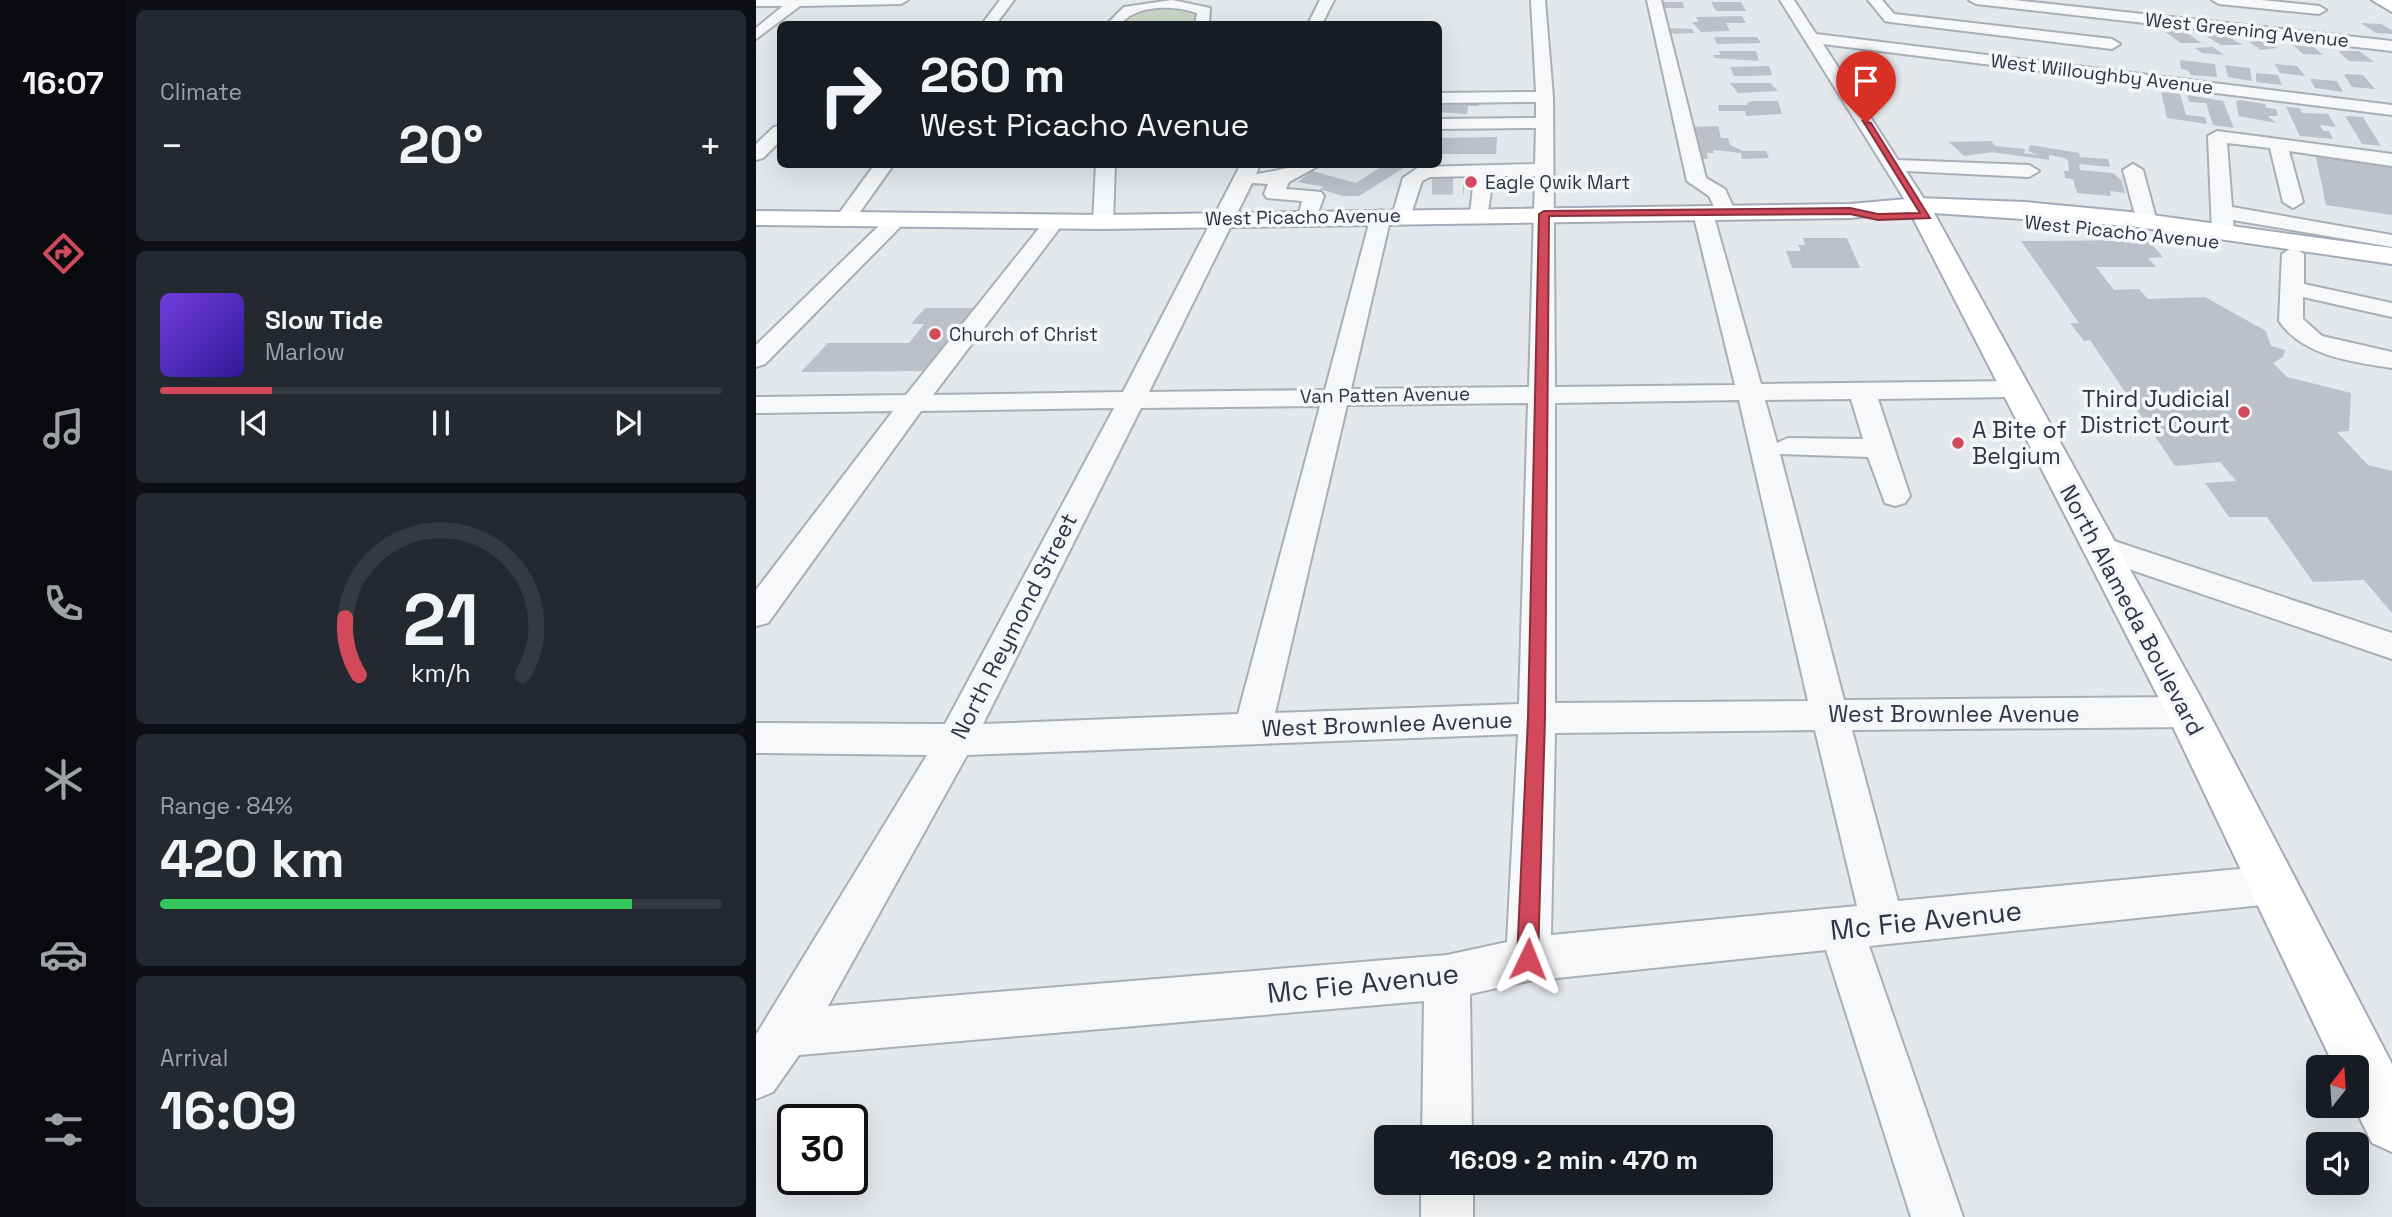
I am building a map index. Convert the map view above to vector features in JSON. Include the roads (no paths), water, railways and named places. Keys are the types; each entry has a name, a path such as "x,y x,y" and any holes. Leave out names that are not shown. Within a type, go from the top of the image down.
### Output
{"main road":[{"path":"2380,0 2392,7"},
{"name":"West Picacho Avenue","path":"1922,210 2113,229 2392,271"},
{"name":"West Picacho Avenue","path":"756,218 1103,222 1226,218 1850,211 1878,217 1922,210 2043,210 2147,222 2223,212 2392,256"},
{"name":"North Alameda Boulevard","path":"1922,210 2013,389 2102,548 2271,885 2388,1110"}],"street":[{"path":"756,2 903,0"},
{"path":"889,16 903,0"},
{"path":"991,21 1007,0"},
{"path":"1316,21 1327,0"},
{"path":"1528,959 1536,718 1545,170 1545,110 1538,0"},
{"path":"1654,0 1697,181 1718,192 1715,213 1752,391 1828,715 1862,926 1937,1217"},
{"name":"North Alameda Boulevard","path":"1787,0 1922,210"},
{"path":"1875,0 1890,18 2120,52"},
{"name":"West Greening Avenue","path":"1976,0 2392,46"},
{"path":"2059,0 2156,81"},
{"path":"2219,0 2328,17"},
{"path":"2305,0 2366,43"},
{"path":"1115,21 1118,15 1131,7 1167,2 1199,6 1205,11 1203,21"},
{"name":"West Willoughby Avenue","path":"1813,38 2392,110"},
{"path":"1442,98 1545,110"},
{"path":"1442,123 1545,110"},
{"path":"759,148 777,133"},
{"path":"2223,212 2217,136 2392,160"},
{"path":"2278,144 2292,202"},
{"path":"1893,165 2029,171"},
{"path":"845,219 882,168"},
{"path":"1103,222 1106,168"},
{"path":"1247,172 1281,178 1303,168"},
{"path":"1253,729 1335,396 1392,216 1422,184 1413,178 1426,171 1477,179 1545,170"},
{"path":"2133,170 2147,222"},
{"name":"North Reymond Street","path":"756,1075 787,1032 956,740 1130,399 1226,218 1247,172"},
{"path":"1281,178 1274,194 1314,195 1308,217"},
{"path":"1477,179 1480,215"},
{"path":"2223,212 2246,195"},
{"path":"2269,198 2317,206"},
{"path":"2223,212 2392,241"},
{"path":"756,359 896,220"},
{"path":"756,614 914,402 1055,221"},
{"path":"2292,254 2291,321 2313,341 2366,356 2392,359"},
{"path":"2292,288 2392,310"},
{"name":"Van Patten Avenue","path":"756,405 2013,389"},
{"path":"1861,390 1895,496"},
{"path":"1788,447 1880,448"},
{"path":"2102,548 2392,646"},
{"name":"West Brownlee Avenue","path":"756,738 956,740 1536,718 2186,712"},
{"name":"Mc Fie Avenue","path":"787,1032 1447,977 1528,959 2271,885"},
{"path":"1447,977 1447,1125"},
{"path":"1447,1195 1447,1217"}],"lane":[{"path":"756,35 796,2"}],"tunnel":[{"path":"1432,184 1464,184"}],"place":[{"name":"Eagle Qwik Mart","path":"1471,182"},
{"name":"Church of Christ","path":"935,334"},
{"name":"Third Judicial District Court","path":"2244,412"},
{"name":"A Bite of Belgium","path":"1958,443"}]}
